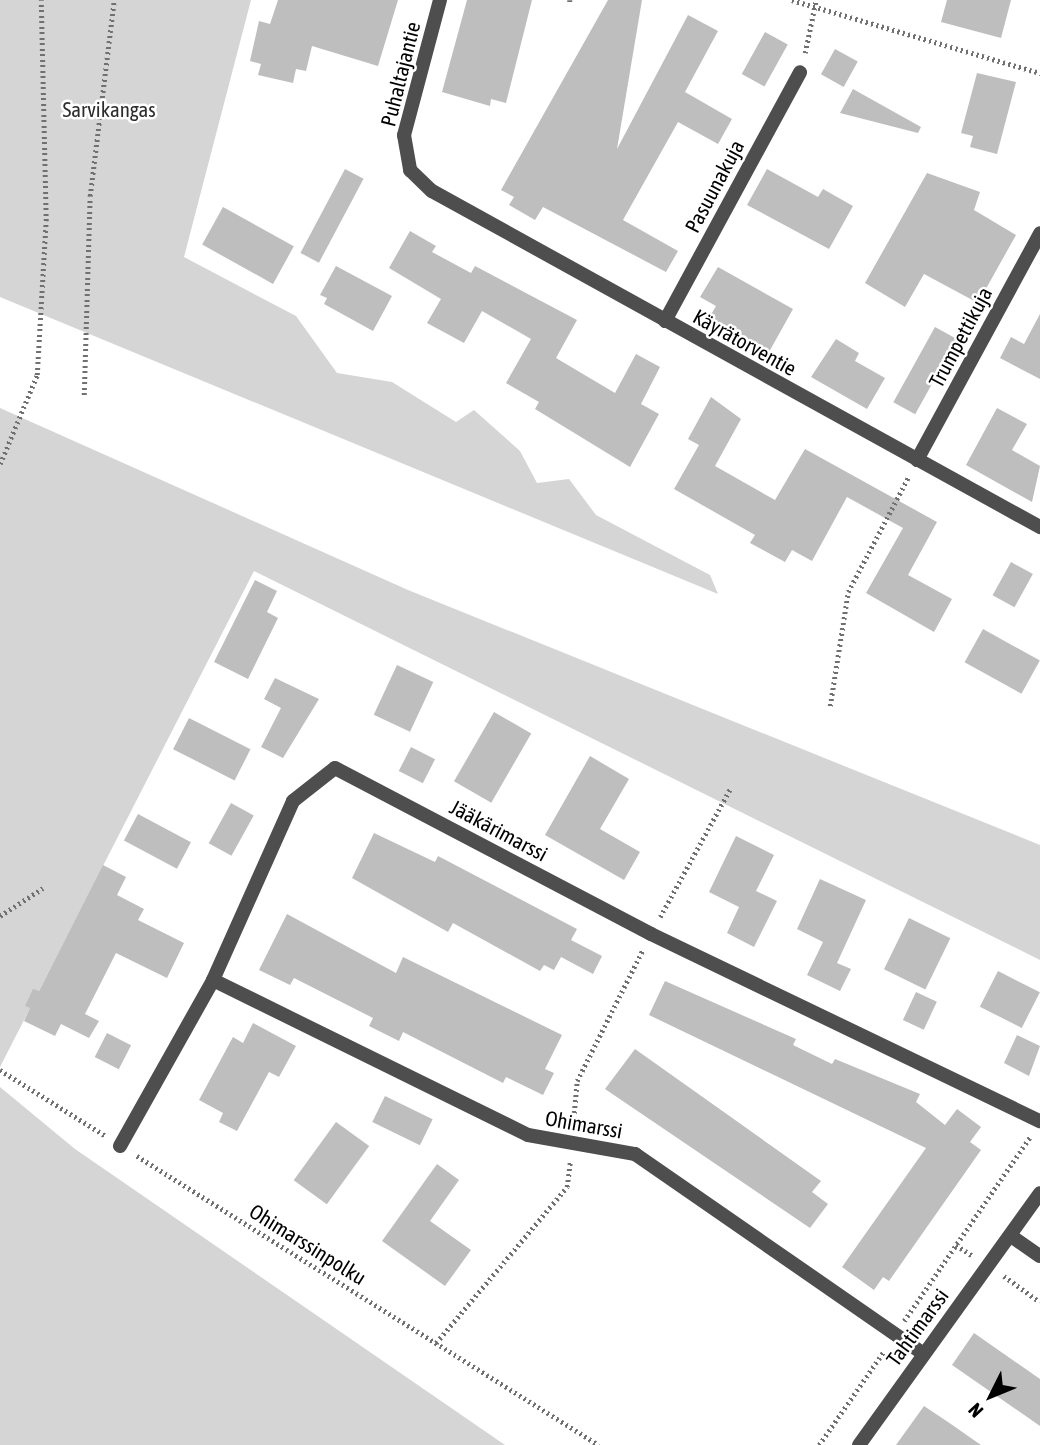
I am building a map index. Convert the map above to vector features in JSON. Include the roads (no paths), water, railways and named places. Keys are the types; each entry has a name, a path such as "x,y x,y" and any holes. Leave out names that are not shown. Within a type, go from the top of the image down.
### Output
{"street":[{"name":"Puhaltajantie","path":"432,191 410,170 404,135 440,0"},
{"name":"Pasuunakuja","path":"665,321 800,72"},
{"name":"Käyrätorventie","path":"432,191 1040,527"},
{"name":"Trumpettikuja","path":"917,460 1040,233"},
{"name":"Jääkärimarssi","path":"120,1146 213,980 293,801 335,768 651,933 1036,1127"},
{"name":"Ohimarssi","path":"213,980 528,1135 635,1154 922,1353"},
{"path":"1040,1193 1012,1236 1040,1256"},
{"name":"Tahtimarssi","path":"859,1445 922,1353 1012,1236"}],"park label":[{"name":"Sarvikangas","path":"109,109"}]}
